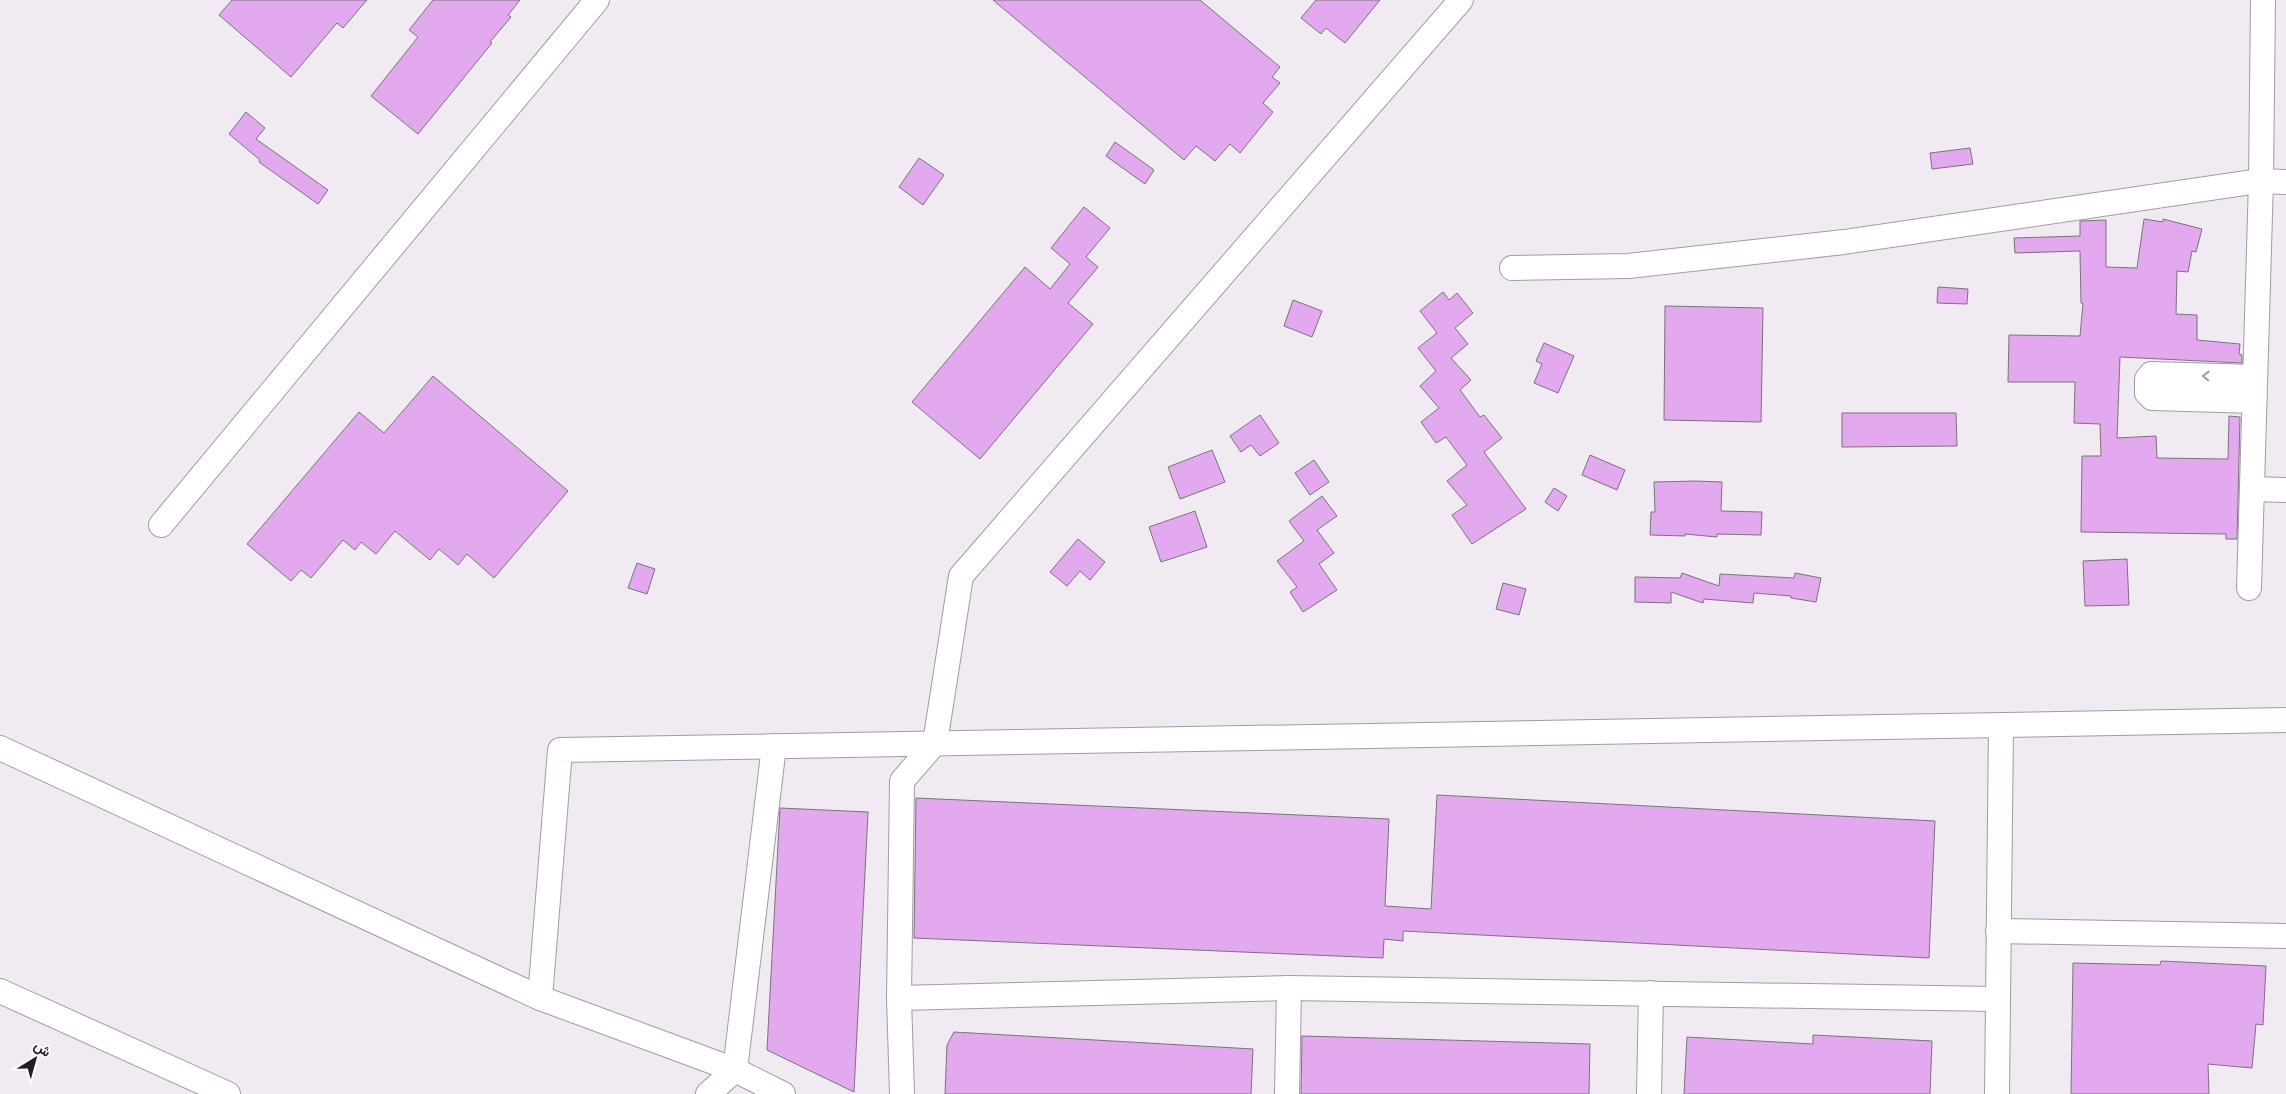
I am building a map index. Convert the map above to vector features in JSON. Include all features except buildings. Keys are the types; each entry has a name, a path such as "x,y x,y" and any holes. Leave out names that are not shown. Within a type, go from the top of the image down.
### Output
{"street":[{"path":"161,526 597,0"},
{"path":"902,1094 899,998 902,781 935,743 961,576 1461,0"},
{"path":"2249,588 2261,181 2263,0"},
{"path":"1512,268 1628,266 1834,243 2261,181 2286,182"},
{"path":"2254,401 2152,398 2148,393 2147,379 2151,374 2255,377"},
{"path":"2252,489 2286,490"},
{"path":"540,998 560,750 2286,720"},
{"path":"1997,1094 2001,725"},
{"path":"708,1094 735,1070 774,746"},
{"path":"0,748 540,998 735,1070 783,1094"},
{"path":"1998,931 2286,936"},
{"path":"899,998 1289,988 1997,999"},
{"path":"1287,1094 1289,988"},
{"path":"0,992 228,1094"},
{"path":"1649,1094 1651,993"}]}
